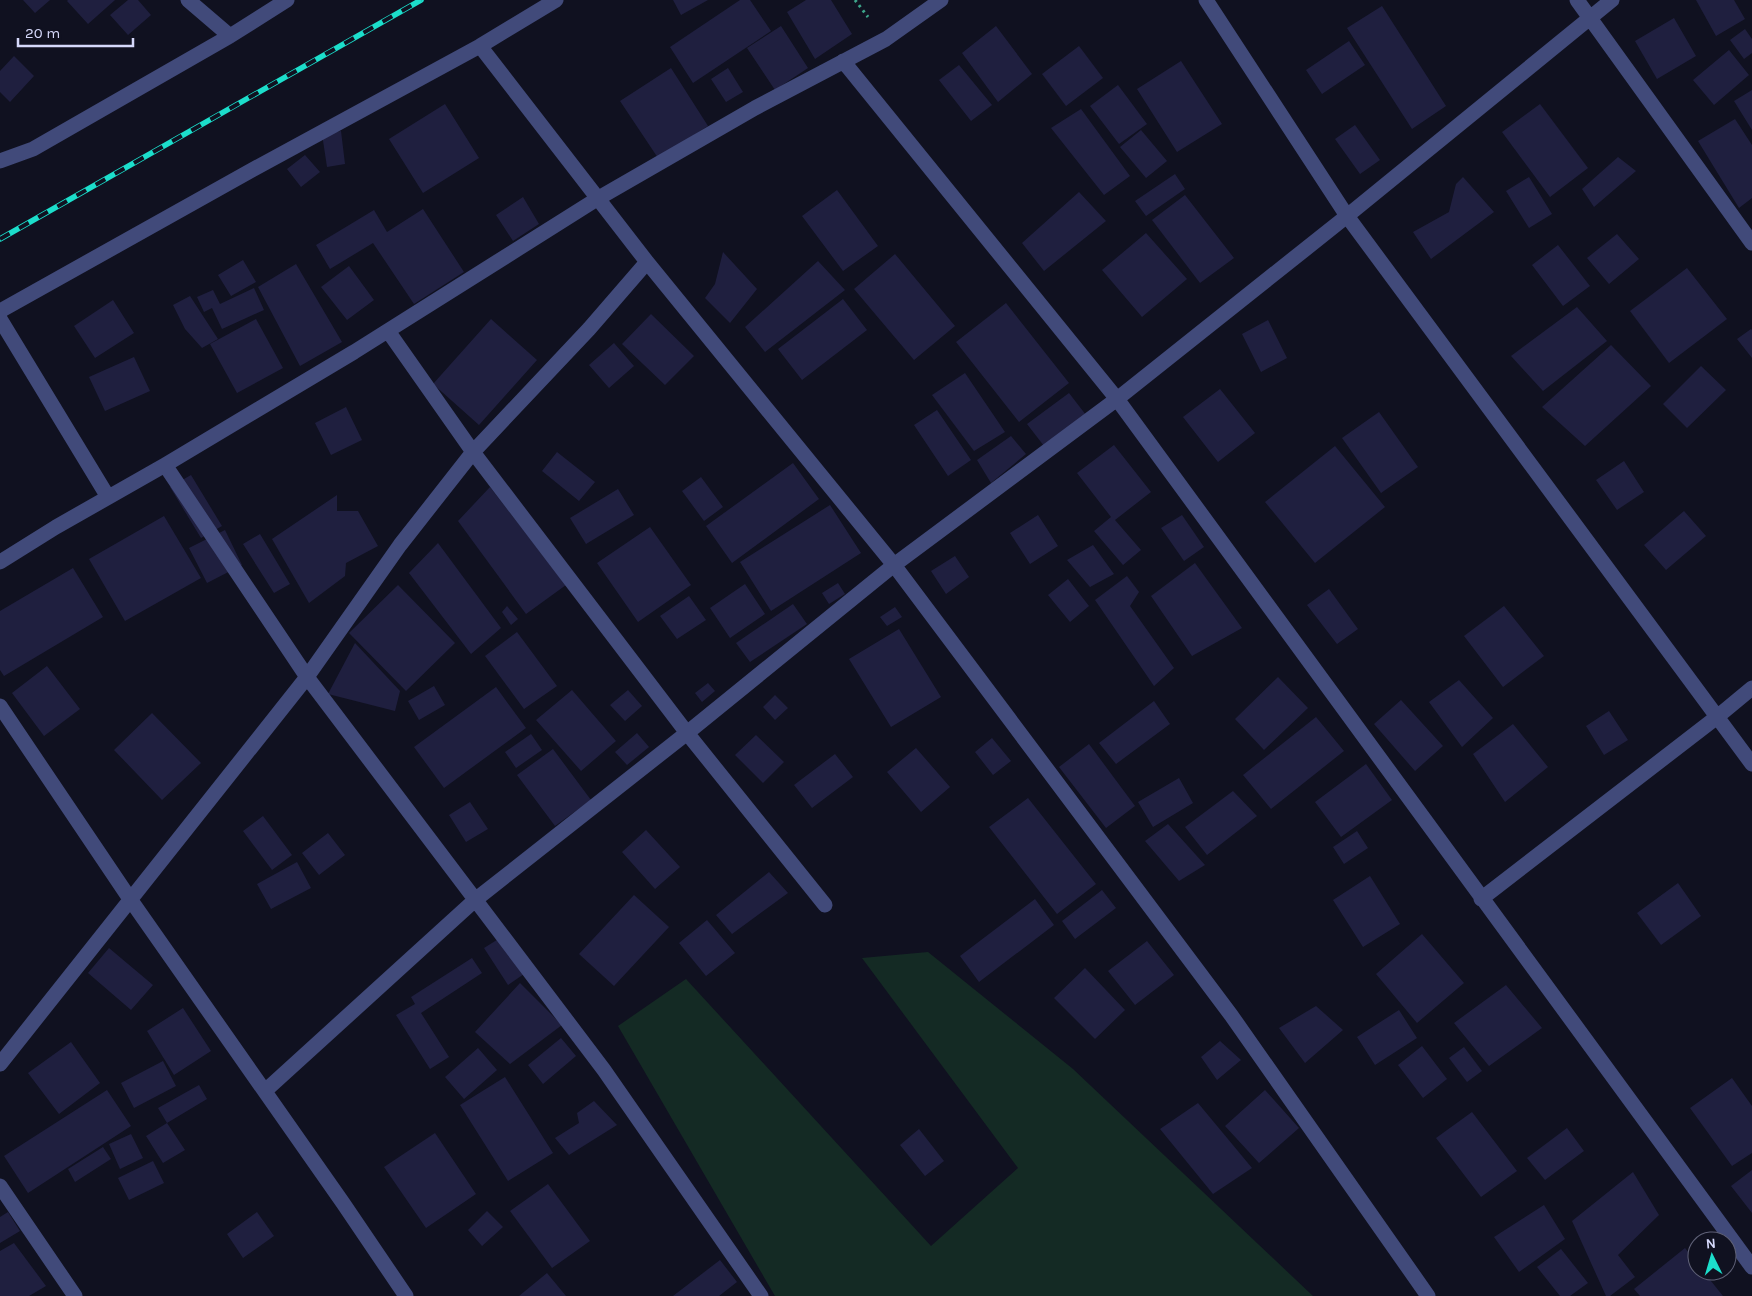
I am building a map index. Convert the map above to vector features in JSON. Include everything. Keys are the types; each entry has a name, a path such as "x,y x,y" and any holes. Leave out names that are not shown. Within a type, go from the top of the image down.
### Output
{"street":[{"path":"188,0 230,36"},
{"path":"0,161 33,150 230,36 287,0"},
{"path":"0,311 252,170 480,46 556,0"},
{"path":"0,562 388,331 598,199 755,108 886,39 941,0"},
{"path":"1206,0 1347,216 1752,764"},
{"path":"1577,0 1752,243"},
{"path":"266,1091 475,900 894,565 1117,399 1347,216 1612,0"},
{"path":"480,46 647,262 894,565 1231,1015 1428,1296"},
{"path":"843,61 1117,399 1752,1267"},
{"path":"0,1064 308,677 400,545 473,452 589,329 647,262"},
{"path":"0,319 108,497"},
{"path":"388,331 473,452 686,733 825,906"},
{"path":"165,465 308,677 604,1070 760,1296"},
{"path":"1482,899 1752,688"},
{"path":"0,706 130,899 266,1091 406,1296"},
{"path":"0,1186 75,1296"}],"green space":[{"path":"928,952 1073,1069 1313,1296 775,1296 618,1026 686,979 931,1246 1018,1168 862,958"}],"building":[{"path":"23,0 50,0 35,13"},
{"path":"68,0 115,0 88,24"},
{"path":"128,0 138,0 151,15 128,35 110,15"},
{"path":"673,0 708,0 681,15"},
{"path":"740,0 750,0 771,31 693,83 670,47"},
{"path":"806,0 831,0 852,34 815,59 787,12"},
{"path":"1696,0 1734,0 1745,19 1716,36"},
{"path":"1382,6 1446,106 1412,129 1347,28"},
{"path":"1674,18 1696,56 1657,79 1635,41"},
{"path":"781,26 808,68 775,90 747,48"},
{"path":"996,26 1032,74 998,102 962,53"},
{"path":"1745,29 1752,39 1752,53 1744,59 1730,40"},
{"path":"1349,41 1365,65 1322,94 1306,70"},
{"path":"1079,46 1103,78 1066,106 1042,74"},
{"path":"1729,50 1749,75 1714,105 1693,80"},
{"path":"14,56 34,76 10,102 0,92 0,71"},
{"path":"1181,61 1222,124 1177,152 1137,89"},
{"path":"959,65 992,105 971,121 939,80"},
{"path":"671,68 708,126 658,158 620,101"},
{"path":"728,68 743,92 726,102 711,79"},
{"path":"1118,85 1147,124 1119,144 1090,106"},
{"path":"1752,90 1752,130 1734,101"},
{"path":"445,104 479,158 423,193 389,139"},
{"path":"1540,104 1588,168 1550,197 1502,132"},
{"path":"1081,109 1130,176 1104,195 1051,128"},
{"path":"1735,119 1752,145 1752,198 1739,208 1698,141"},
{"path":"1355,125 1380,160 1360,174 1335,139"},
{"path":"1141,130 1167,161 1146,178 1120,147"},
{"path":"341,131 345,164 327,167 322,134"},
{"path":"305,155 320,172 301,187 287,169"},
{"path":"1618,157 1636,171 1594,207 1582,189"},
{"path":"1175,174 1185,189 1146,216 1135,201"},
{"path":"1463,177 1494,212 1431,259 1413,232 1449,212 1456,184"},
{"path":"1529,177 1552,214 1529,228 1506,191"},
{"path":"837,190 878,246 843,271 802,216"},
{"path":"1079,192 1106,221 1044,271 1022,243"},
{"path":"1185,195 1234,258 1200,283 1152,220"},
{"path":"523,197 539,224 513,241 496,215"},
{"path":"423,209 464,272 414,304 373,243 330,269 316,245 374,210 387,232"},
{"path":"1146,233 1187,279 1142,317 1102,270"},
{"path":"1617,234 1639,259 1609,284 1587,258"},
{"path":"1558,245 1590,286 1563,306 1532,265"},
{"path":"723,252 757,289 730,323 705,298 715,284"},
{"path":"895,254 955,326 914,360 854,289"},
{"path":"243,260 256,282 231,296 218,275"},
{"path":"818,261 845,290 765,352 745,327"},
{"path":"296,264 342,342 300,366 258,287"},
{"path":"349,266 374,300 347,320 321,287"},
{"path":"1687,268 1727,319 1669,363 1630,311"},
{"path":"254,288 264,310 222,329 212,308 204,312 197,297 213,290 220,304"},
{"path":"190,296 218,339 202,348 185,329 173,305"},
{"path":"843,299 867,330 802,380 778,349"},
{"path":"113,300 134,333 95,358 74,326"},
{"path":"1006,303 1069,383 1019,422 956,342"},
{"path":"1577,307 1607,341 1543,391 1511,356"},
{"path":"651,314 694,356 665,385 622,344"},
{"path":"256,319 283,368 237,393 210,344"},
{"path":"491,319 537,360 479,425 433,384"},
{"path":"1268,320 1287,358 1261,372 1242,334"},
{"path":"1752,330 1752,358 1737,339"},
{"path":"614,343 634,366 609,388 589,365"},
{"path":"1611,345 1651,386 1585,446 1542,407"},
{"path":"134,357 150,391 105,411 89,377"},
{"path":"1701,366 1726,390 1687,428 1663,404"},
{"path":"965,373 1005,432 974,451 932,395"},
{"path":"1220,389 1255,433 1218,462 1183,417"},
{"path":"1069,393 1086,415 1044,446 1027,424"},
{"path":"346,407 362,440 331,455 315,423"},
{"path":"937,410 971,460 948,476 914,425"},
{"path":"1379,412 1418,467 1381,493 1342,438"},
{"path":"1011,436 1026,454 991,483 977,460"},
{"path":"1114,445 1151,492 1115,520 1141,550 1123,565 1094,531 1111,517 1077,473"},
{"path":"1335,446 1385,507 1315,563 1265,502"},
{"path":"557,452 595,482 579,501 542,471"},
{"path":"1624,461 1644,492 1617,510 1596,480"},
{"path":"793,463 819,499 732,563 706,526"},
{"path":"191,475 222,526 201,538 170,487"},
{"path":"701,477 723,507 704,521 682,491"},
{"path":"490,487 566,585 526,614 458,521"},
{"path":"618,489 634,515 586,544 570,518"},
{"path":"337,495 337,511 358,511 378,546 346,563 345,576 309,603 272,539"},
{"path":"830,505 861,553 771,611 740,562"},
{"path":"1684,511 1706,536 1666,570 1644,545"},
{"path":"1038,515 1058,546 1030,564 1010,533"},
{"path":"1182,515 1204,547 1184,561 1161,528"},
{"path":"164,516 201,578 125,621 89,559"},
{"path":"650,527 691,585 638,622 597,563"},
{"path":"225,530 242,565 207,583 189,548"},
{"path":"260,534 290,584 274,593 243,544"},
{"path":"438,543 501,628 471,654 409,573"},
{"path":"1093,545 1114,574 1090,587 1067,560"},
{"path":"955,556 969,577 946,594 931,571"},
{"path":"1195,563 1242,628 1192,656 1151,596"},
{"path":"73,568 103,617 4,676 0,670 0,611"},
{"path":"1127,576 1139,592 1130,606 1174,668 1154,686 1095,600"},
{"path":"1068,579 1089,606 1070,622 1048,595"},
{"path":"838,583 845,594 829,604 822,593"},
{"path":"745,584 765,614 730,638 710,608"},
{"path":"398,585 455,643 406,691 349,633"},
{"path":"1329,589 1358,629 1337,644 1307,605"},
{"path":"689,596 706,620 677,639 660,616"},
{"path":"793,604 807,624 750,662 736,643"},
{"path":"507,606 518,619 511,625 502,612"},
{"path":"1504,606 1544,656 1503,687 1464,636"},
{"path":"895,607 902,617 887,626 880,617"},
{"path":"899,629 941,697 891,727 849,659"},
{"path":"517,632 557,686 524,709 485,656"},
{"path":"355,643 400,691 395,711 328,694"},
{"path":"47,666 80,709 44,736 12,693"},
{"path":"1278,677 1308,708 1264,750 1235,719"},
{"path":"1459,680 1493,718 1462,747 1429,702"},
{"path":"708,683 715,691 702,702 695,693"},
{"path":"434,686 445,705 419,720 408,701"},
{"path":"496,687 526,728 444,788 414,747"},
{"path":"572,690 616,741 581,771 536,720"},
{"path":"628,690 642,706 625,721 610,705"},
{"path":"775,695 788,708 775,720 763,707"},
{"path":"1401,700 1443,746 1415,771 1374,724"},
{"path":"1154,701 1170,724 1116,764 1099,743"},
{"path":"1609,711 1628,740 1604,755 1586,726"},
{"path":"152,713 201,763 162,800 114,750"},
{"path":"1316,717 1344,751 1271,809 1243,775"},
{"path":"1513,724 1548,767 1505,802 1473,754"},
{"path":"637,733 649,747 627,765 615,752"},
{"path":"531,734 542,750 516,768 505,752"},
{"path":"756,735 784,762 763,783 735,755"},
{"path":"992,738 1011,761 993,775 975,752"},
{"path":"1089,744 1135,806 1106,828 1059,767"},
{"path":"916,748 950,787 921,812 887,772"},
{"path":"553,749 591,800 555,826 517,775"},
{"path":"835,754 853,777 812,808 794,785"},
{"path":"1366,764 1392,800 1341,837 1315,802"},
{"path":"1179,778 1193,803 1153,827 1138,802"},
{"path":"1233,791 1257,816 1207,855 1185,827"},
{"path":"1028,798 1096,884 1057,914 989,827"},
{"path":"470,802 488,829 466,842 449,815"},
{"path":"263,816 292,855 272,870 243,831"},
{"path":"1168,824 1205,865 1179,881 1145,841"},
{"path":"646,830 680,867 655,889 622,852"},
{"path":"1357,831 1368,848 1344,864 1333,847"},
{"path":"328,833 345,855 319,875 302,853"},
{"path":"297,862 311,888 271,909 257,884"},
{"path":"769,872 788,893 732,934 716,915"},
{"path":"1370,876 1400,924 1363,947 1333,900"},
{"path":"1678,883 1701,916 1661,945 1637,913"},
{"path":"1102,890 1116,908 1075,939 1062,921"},
{"path":"634,895 669,927 614,986 579,954"},
{"path":"1035,899 1054,925 979,982 960,956"},
{"path":"707,920 735,953 706,976 679,943"},
{"path":"1422,934 1464,983 1417,1023 1376,974"},
{"path":"500,938 524,974 508,985 484,948"},
{"path":"1147,941 1174,975 1135,1005 1108,971"},
{"path":"109,948 153,985 131,1010 88,973"},
{"path":"472,958 482,973 421,1013 449,1057 430,1069 396,1015 415,1004 411,997"},
{"path":"1085,968 1125,1010 1095,1039 1054,998"},
{"path":"520,983 562,1025 510,1064 475,1032"},
{"path":"1506,985 1542,1028 1489,1066 1454,1023"},
{"path":"1316,1006 1343,1030 1305,1063 1279,1028"},
{"path":"183,1008 211,1051 174,1075 147,1031"},
{"path":"1399,1010 1417,1038 1375,1065 1357,1037"},
{"path":"561,1038 576,1056 543,1084 528,1065"},
{"path":"1220,1041 1241,1060 1217,1080 1201,1057"},
{"path":"71,1042 100,1083 59,1114 28,1073"},
{"path":"1422,1046 1447,1079 1423,1098 1398,1065"},
{"path":"1464,1047 1482,1071 1467,1082 1449,1058"},
{"path":"478,1048 497,1070 464,1099 445,1077"},
{"path":"163,1061 176,1086 134,1108 121,1083"},
{"path":"505,1077 553,1153 508,1181 460,1105"},
{"path":"1732,1078 1752,1106 1752,1153 1732,1166 1690,1108"},
{"path":"199,1085 207,1099 167,1123 158,1108"},
{"path":"107,1090 131,1126 28,1193 4,1156"},
{"path":"1265,1090 1299,1128 1259,1163 1225,1126"},
{"path":"594,1101 617,1125 569,1155 555,1138 579,1123 577,1113"},
{"path":"1198,1103 1252,1168 1213,1194 1160,1129"},
{"path":"1472,1112 1517,1171 1481,1197 1436,1138"},
{"path":"167,1123 185,1150 163,1163 146,1136"},
{"path":"1567,1128 1584,1151 1545,1180 1527,1158"},
{"path":"919,1129 944,1161 925,1176 900,1145"},
{"path":"435,1133 476,1194 426,1228 384,1167"},
{"path":"131,1134 143,1158 120,1169 109,1144"},
{"path":"103,1147 111,1159 75,1182 68,1169"},
{"path":"153,1161 164,1183 129,1200 118,1178"},
{"path":"1752,1170 1752,1213 1731,1186"},
{"path":"1633,1172 1659,1215 1618,1255 1635,1277 1610,1296 1606,1296 1572,1221"},
{"path":"548,1184 590,1241 552,1268 510,1211"},
{"path":"1544,1205 1565,1239 1519,1272 1494,1237"},
{"path":"487,1211 503,1227 482,1246 468,1230"},
{"path":"8,1212 20,1231 0,1243 0,1217"},
{"path":"257,1212 274,1236 243,1258 227,1234"},
{"path":"14,1243 46,1286 29,1296 0,1296 0,1251"},
{"path":"1685,1248 1687,1250 1687,1281 1711,1281 1723,1296 1640,1296 1634,1289"},
{"path":"1561,1249 1588,1283 1570,1296 1560,1296 1537,1267"},
{"path":"720,1260 737,1282 719,1296 673,1296"},
{"path":"547,1273 566,1296 519,1296"}],"railway":[{"path":"0,239 421,0"}]}
